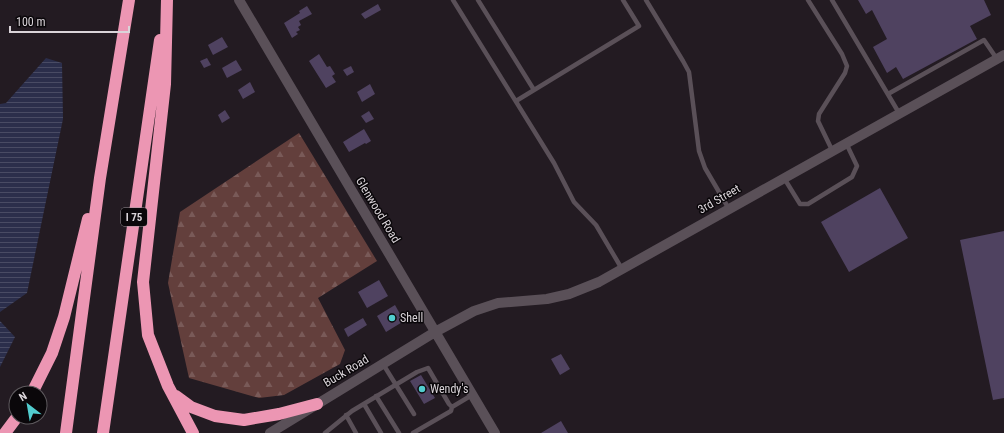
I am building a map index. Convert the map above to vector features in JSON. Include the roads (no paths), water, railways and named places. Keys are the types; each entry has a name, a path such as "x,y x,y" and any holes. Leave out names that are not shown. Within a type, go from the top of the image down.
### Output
{"highway":[{"path":"66,433 100,178 129,0"},
{"path":"166,0 165,84 144,282 148,335 168,386 193,433"},
{"name":"I 75","path":"103,433 166,0"},
{"path":"36,385 52,353 64,317 86,224 100,178"},
{"path":"168,386 179,399 191,407 214,416 244,420 280,414 317,404"}],"street":[{"name":"Glenwood Road","path":"239,0 495,433"},
{"name":"3rd Street","path":"435,332 458,319 486,307 510,301 547,299 569,294 592,285 1000,57"},
{"name":"Buck Road","path":"270,433 435,332"}],"lane":[{"path":"453,0 554,163 574,202 596,225 622,269"},
{"path":"478,0 534,90"},
{"path":"516,101 639,26 624,0"},
{"path":"646,0 689,72 699,151 705,168 729,209"},
{"path":"808,0 842,54 847,66 845,73 819,114 818,121 832,150"},
{"path":"832,0 899,113"},
{"path":"888,94 984,40 1000,57"},
{"path":"784,178 800,204 808,204 852,177 857,166 846,142"},
{"path":"383,364 414,414"},
{"path":"325,433 346,415 376,396 417,372 428,368 449,404 452,406"},
{"path":"413,433 451,410 452,406 472,395"},
{"path":"376,396 399,433"},
{"path":"364,404 381,433"},
{"path":"346,415 356,433"}],"water":[{"path":"46,58 62,63 63,119 27,293 0,312 0,104 6,103"},
{"path":"0,321 15,337 0,367"}],"place":[{"name":"Shell","path":"392,318"},
{"name":"Wendy's","path":"422,389"}]}
